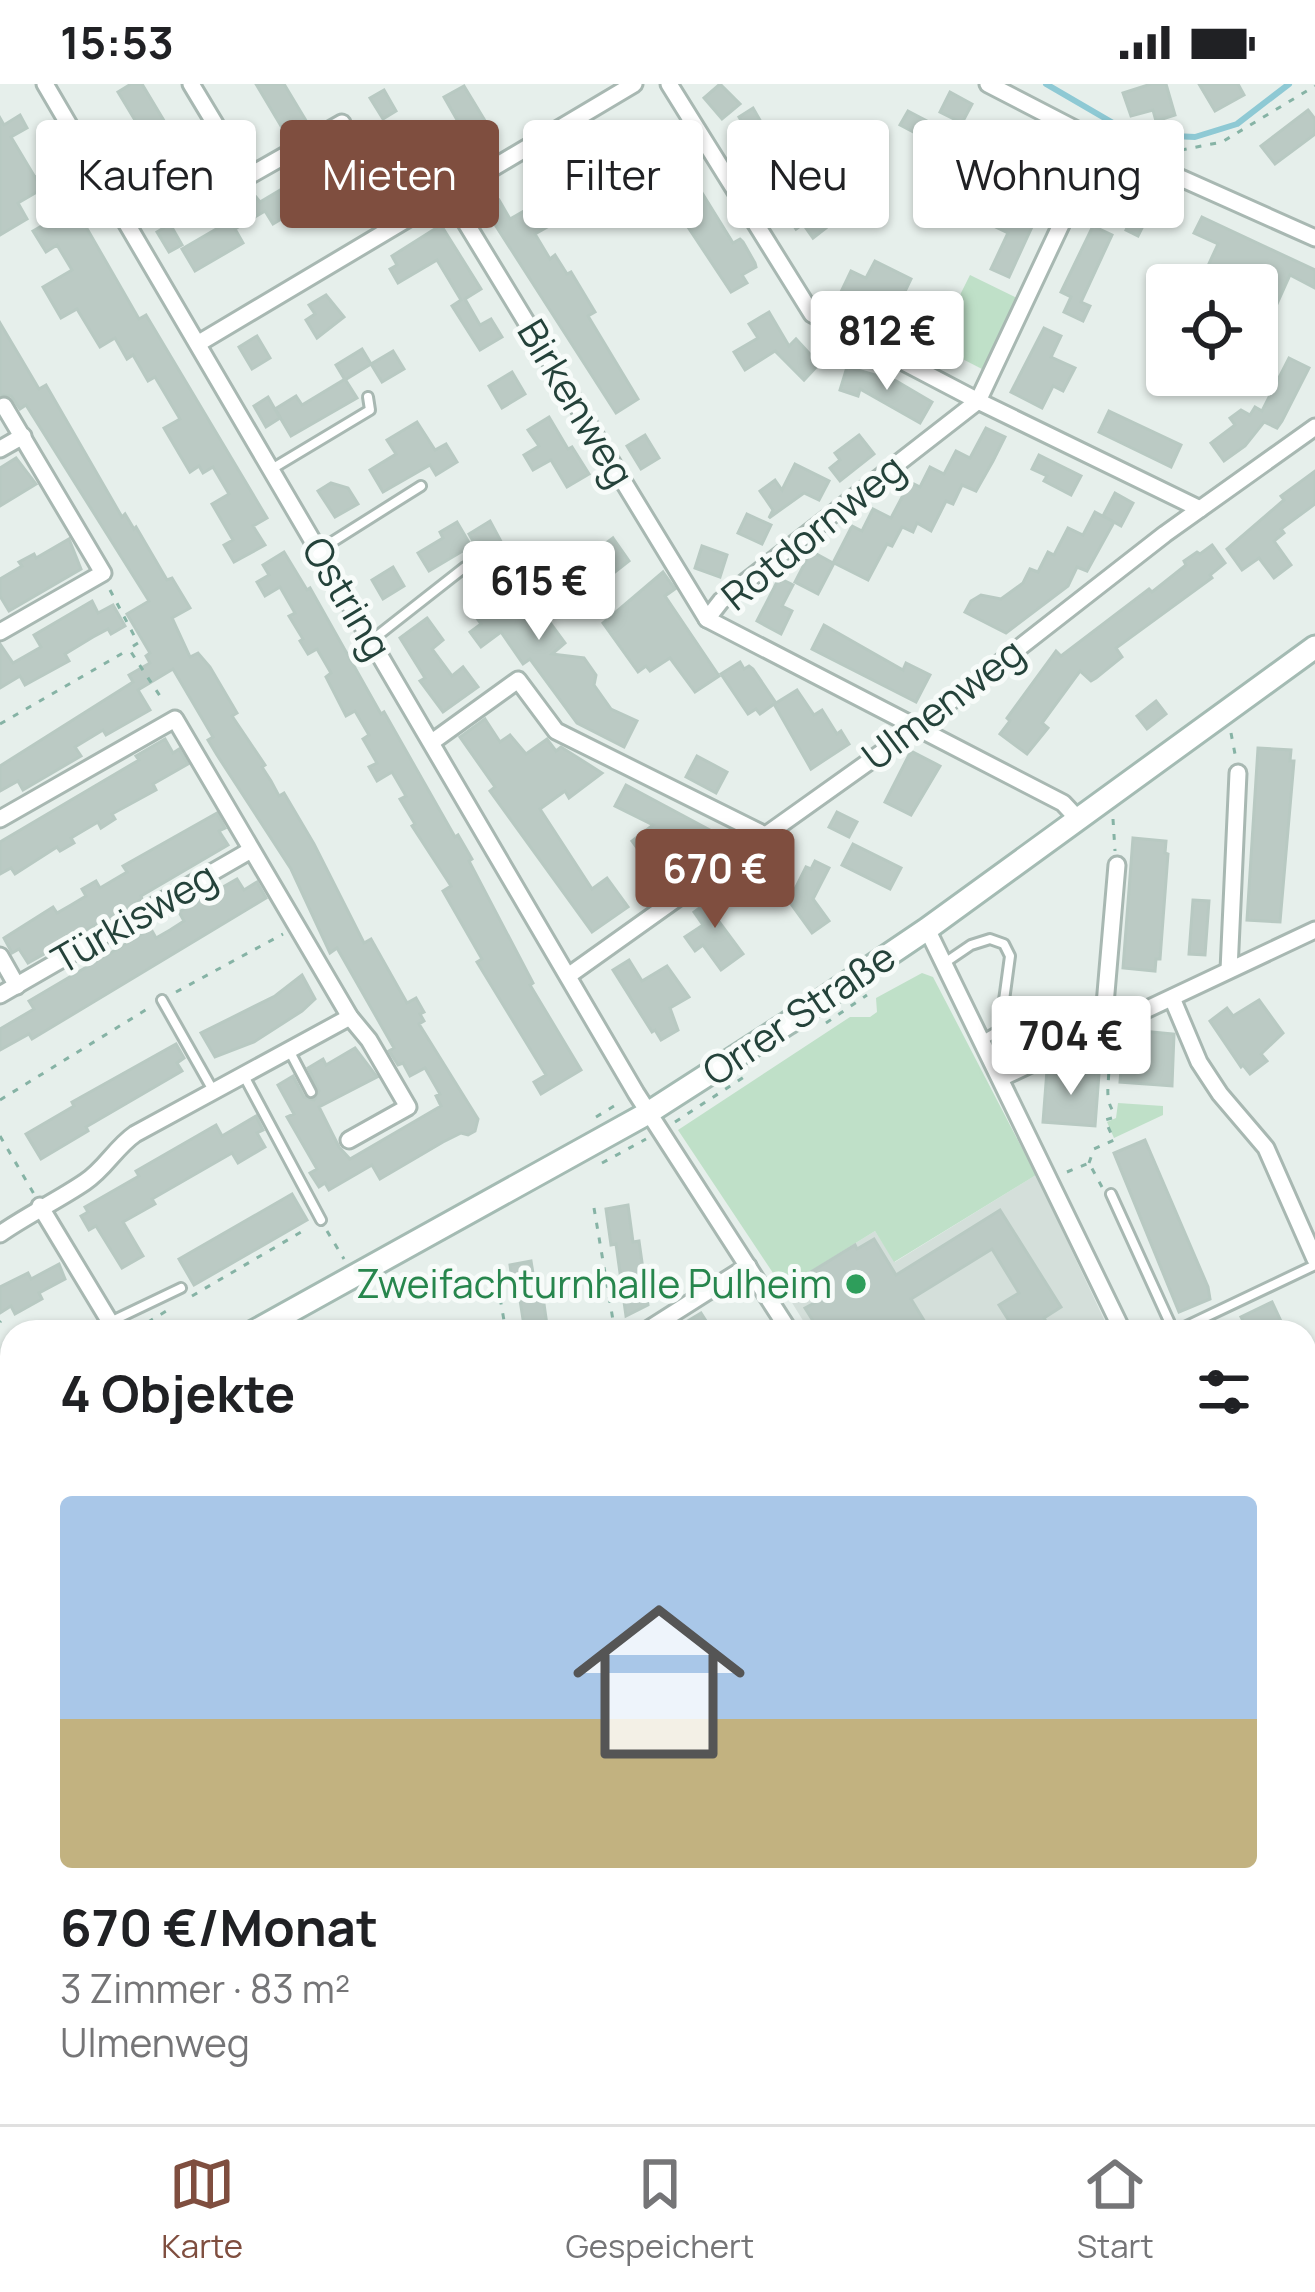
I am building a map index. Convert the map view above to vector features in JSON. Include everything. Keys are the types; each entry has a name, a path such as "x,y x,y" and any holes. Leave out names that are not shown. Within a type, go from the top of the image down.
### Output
{"street":[{"path":"190,84 212,120"},
{"path":"499,165 634,84"},
{"path":"669,84 812,314 1200,509"},
{"path":"988,84 1058,120"},
{"name":"Ostring","path":"53,87 269,470 648,1113 782,1320"},
{"path":"1184,178 1315,238"},
{"path":"199,343 393,228"},
{"name":"Birkenweg","path":"469,228 707,619"},
{"name":"Rotdornweg","path":"707,619 721,602 978,401 1059,228"},
{"path":"0,632 103,573 4,406"},
{"name":"Ulmenweg","path":"568,976 919,726 1200,509 1315,427"},
{"path":"0,449 23,436"},
{"path":"707,619 1063,803 1078,819"},
{"name":"Orrer Straße","path":"275,1320 648,1113 927,929 1315,647"},
{"path":"432,742 518,680 556,731 763,834"},
{"path":"0,819 175,718"},
{"name":"Türkisweg","path":"175,718 408,1107 349,1140"},
{"path":"1229,970 1238,773"},
{"name":"Türkisweg","path":"0,994 251,850"},
{"path":"1099,1030 1117,865"},
{"path":"927,929 1117,1320"},
{"path":"1001,1078 1315,930"},
{"path":"0,956 17,986"},
{"path":"1172,998 1199,1062 1266,1148 1315,1262"},
{"path":"0,1234 83,1184 116,1147 135,1134 350,1017"},
{"path":"40,1206 109,1320"},
{"path":"663,1320 748,1266"}],"lane":[{"path":"269,470 370,410 368,397"},
{"path":"318,551 421,486"},
{"path":"372,640 465,567"},
{"path":"945,964 971,945 990,939 1004,944 1010,956 1000,1030 983,1040"},
{"path":"162,1000 215,1093"},
{"path":"290,1051 311,1092"},
{"path":"244,1076 321,1220"},
{"path":"1111,1194 1169,1320"},
{"path":"1198,1320 1315,1262"},
{"path":"125,1320 181,1288"}],"path":[{"path":"1184,149 1222,142 1315,86"},
{"path":"0,724 138,643 103,573"},
{"path":"129,649 175,718"},
{"path":"1231,731 1238,773"},
{"path":"1113,817 1117,865"},
{"path":"0,1100 162,1000 298,927"},
{"path":"1050,1182 1089,1163 1094,1149 1114,1140 1105,1120 1112,1118 1113,1111 1108,1104 1111,1062 1099,1030"},
{"path":"0,1136 40,1206"},
{"path":"1089,1163 1111,1194"},
{"path":"594,1208 613,1320"},
{"path":"188,1298 321,1220"},
{"path":"335,1244 345,1260"},
{"path":"495,1269 504,1320"},
{"path":"152,1320 169,1310"}],"shaded area":[{"path":"1036,1175 1104,1320 803,1320 783,1288 875,1231 895,1262"}],"green space":[{"path":"970,275 1017,298 982,369 935,345"},
{"path":"922,973 933,977 1036,1175 894,1262 875,1231 783,1288 678,1130 850,1017 870,1017 877,1012 876,998"},
{"path":"1118,1103 1163,1106 1163,1115 1114,1138 1107,1122 1116,1118"}],"building":[{"path":"142,84 164,120 135,120 118,92"},
{"path":"256,84 284,84 306,120 280,120 280,124"},
{"path":"720,84 740,104 722,119 704,98"},
{"path":"1166,84 1175,115 1156,120 1153,110 1131,116 1123,93"},
{"path":"1199,84 1238,84 1244,95 1215,111"},
{"path":"464,86 485,120 457,120 444,97"},
{"path":"384,90 396,111 383,119 370,98"},
{"path":"950,92 972,104 964,120 940,112"},
{"path":"753,108 760,120 741,120"},
{"path":"1308,110 1315,119 1315,134 1275,164 1261,146"},
{"path":"908,111 925,120 913,120 913,132 900,125"},
{"path":"20,115 27,128 11,137 36,179 36,192 18,203 27,219 0,235 0,118 4,125"},
{"path":"280,190 280,220 273,224 265,211 256,216 256,197 260,202"},
{"path":"703,194 733,243 740,239 755,263 756,267 742,275 747,283 731,292 689,228 703,228"},
{"path":"499,200 510,219 523,212 523,228 546,228 535,234 550,259 555,255 567,274 571,272 595,312 588,316 638,399 616,413 497,228"},
{"path":"1202,217 1315,270 1315,288 1290,275 1278,302 1278,264 1209,264 1218,244 1194,233"},
{"path":"87,228 139,319 146,315 267,518 253,526 265,545 234,562 224,545 233,540 212,504 229,494 213,467 203,473 199,466 190,472 164,428 180,419 155,377 148,381 133,355 127,359 115,338 100,347 77,309 61,318 43,287 72,270 57,245 46,252 33,231"},
{"path":"172,228 182,245 169,252 157,232"},
{"path":"218,228 237,228 243,243 195,271 182,249"},
{"path":"443,228 481,289 465,299 480,325 491,319 502,337 480,350 452,306 461,300 437,260 398,283 390,269 397,265 392,256"},
{"path":"806,228 826,228 813,238"},
{"path":"998,228 1031,228 1009,277 991,269 1008,233"},
{"path":"1092,228 1112,235 1081,302 1090,306 1083,321 1064,312 1071,297 1061,292"},
{"path":"875,261 911,279 898,306 931,322 922,341 840,294 851,271 866,278"},
{"path":"326,295 344,317 317,338 306,320 315,314 309,305"},
{"path":"769,312 789,346 796,339 819,364 804,380 775,351 745,370 734,352 758,338 749,324"},
{"path":"0,323 39,389 46,385 122,517 125,514 136,527 167,580 172,578 190,608 172,618 190,657 198,653 210,667 237,713 232,716 314,844 364,943 371,939 407,1003 416,998 424,1012 419,1024 478,1119 475,1131 443,1142 380,1179 372,1165 329,1190 325,1183 319,1187 310,1173 317,1169 287,1117 294,1114 278,1085 293,1076 304,1097 314,1100 319,1091 308,1068 323,1059 326,1065 355,1048 377,1077 319,1107 350,1159 441,1106 436,1096 440,1094 425,1068 410,1076 389,1051 394,1048 337,948 330,953 291,869 208,740 213,737 173,669 138,690 150,710 75,747 81,756 23,790 18,781 0,791 0,766 133,682 129,675 150,663 146,656 150,653 127,614 149,601 26,405 20,409 11,396 0,395"},
{"path":"1044,328 1061,336 1051,357 1075,368 1063,391 1053,386 1042,408 1011,392"},
{"path":"257,336 270,358 252,369 239,347"},
{"path":"362,349 371,364 345,380 336,365"},
{"path":"393,351 404,369 382,382 371,364"},
{"path":"1289,358 1309,368 1277,428 1264,422 1245,446 1224,461 1211,443 1235,425 1230,418 1241,410 1250,415 1255,407 1262,411 1270,396 1278,396 1278,380"},
{"path":"847,367 896,381 932,402 920,423 860,389 858,396 840,390"},
{"path":"512,372 525,394 502,408 489,386"},
{"path":"345,379 357,398 291,436 275,409 296,396 302,405"},
{"path":"268,397 280,418 266,427 254,406"},
{"path":"1109,411 1181,445 1171,467 1099,432"},
{"path":"549,417 589,474 567,487 551,460 533,470 524,455 539,446 528,430"},
{"path":"417,422 435,450 446,444 457,462 436,475 430,465 383,492 370,470 396,454 387,440"},
{"path":"986,428 1005,437 993,461 976,491 962,485 953,504 946,501 931,531 917,523 913,532 902,527 868,580 834,563 818,594 795,582 811,551 833,563 852,526 862,531 873,509 891,518 910,482 920,487 930,467 944,474 956,451 970,458"},
{"path":"645,435 659,458 641,469 627,446"},
{"path":"859,435 874,454 840,481 830,468 840,460 835,453"},
{"path":"1039,455 1081,476 1071,495 1032,469"},
{"path":"16,458 36,484 0,506 0,468"},
{"path":"795,464 829,481 819,500 804,493 769,518 773,510 760,491 775,480 782,490"},
{"path":"1315,471 1315,504 1281,529 1284,533 1274,541 1291,565 1274,578 1259,558 1242,570 1227,549 1284,500 1281,496"},
{"path":"331,483 348,488 358,504 335,517 318,491"},
{"path":"1115,493 1133,503 1121,526 1103,516"},
{"path":"1095,512 1114,522 1087,571 1077,567 1068,586 1006,633 965,612 981,595 1001,599 1023,583 1030,569 1038,572 1048,552 1054,555 1068,528 1083,535"},
{"path":"747,514 771,525 762,544 738,533"},
{"path":"490,521 504,547 497,552 508,575 528,602 532,598 565,643 552,654 584,658 596,675 594,685 611,709 637,721 624,747 577,723 530,659 523,664 501,632 481,647 470,632 481,624 471,610 485,600 471,581 489,569 469,534"},
{"path":"457,522 471,546 429,571 418,553 443,538 440,532"},
{"path":"613,538 629,561 602,582 586,558"},
{"path":"69,539 81,569 9,611 0,596 0,579 22,566 19,562"},
{"path":"1212,545 1225,563 1212,578 1116,648 1122,657 1096,678 1091,681 1080,671 1042,723 1048,728 1027,754 1000,734 1056,651 1061,656 1149,589 1152,592 1186,565 1184,561"},
{"path":"702,546 727,555 720,577 695,568"},
{"path":"284,552 472,859 530,985 581,1070 541,1094 534,1082 546,1075 477,962 482,959 443,891 451,886 400,799 406,796 392,772 377,781 369,767 377,763 363,739 369,735 355,711 346,716 317,649 308,654 300,641 289,616 295,613 280,587 265,596 257,582 269,575 263,565"},
{"path":"393,567 404,586 383,599 372,580"},
{"path":"663,572 675,589 665,596 719,676 695,692 670,658 650,671 646,666 638,672 603,623"},
{"path":"779,578 793,585 782,606 792,611 781,634 757,621"},
{"path":"92,601 98,613 113,605 125,626 93,637 65,654 69,661 25,685 20,676 0,688 0,644 13,663 41,647 34,635"},
{"path":"427,618 443,640 432,649 452,676 463,667 478,687 443,712 420,681 425,678 400,638"},
{"path":"824,625 903,670 906,663 930,675 916,702 812,649"},
{"path":"740,662 744,669 753,669 776,703 797,690 814,715 822,710 849,744 811,769 774,704 760,714 756,709 748,714 721,674"},
{"path":"1156,701 1166,714 1147,729 1137,716"},
{"path":"485,719 500,742 510,735 526,754 547,739 556,751 561,747 602,773 569,798 565,791 540,809 592,889 607,878 628,907 592,932 490,791 495,787 460,737"},
{"path":"165,739 188,764 153,784 156,790 112,814 115,819 101,828 98,822 71,838 74,843 60,851 57,847 15,874 11,868 0,874 0,842 139,760 136,756"},
{"path":"1258,748 1291,750 1290,761 1294,761 1280,922 1247,920"},
{"path":"911,751 940,766 911,815 885,802"},
{"path":"697,756 727,772 716,793 686,777"},
{"path":"626,785 710,830 697,855 669,875 658,861 651,867 632,841 653,825 615,806"},
{"path":"837,812 857,822 849,837 829,827"},
{"path":"217,813 225,828 219,831 228,845 28,963 19,949 12,953 4,938 53,907 57,913 86,896 82,889 96,881 100,888 127,872 123,866"},
{"path":"1133,838 1166,841 1160,959 1156,959 1155,971 1123,968"},
{"path":"853,844 901,868 890,889 842,865"},
{"path":"815,861 829,868 813,899 829,921 812,933 789,901 806,867 811,869"},
{"path":"237,879 244,890 257,882 266,898 32,1039 29,1034 0,1050 0,1029 34,1009 29,1001 151,929 156,938 170,930 184,921 179,912"},
{"path":"729,886 737,898 714,915 743,954 721,970 703,945 695,951 685,937 703,925 694,912"},
{"path":"1193,900 1209,901 1205,955 1189,954"},
{"path":"629,960 642,981 667,966 689,997 670,1008 678,1030 661,1040 613,970"},
{"path":"302,975 315,999 254,1042 215,1057 201,1033 275,996"},
{"path":"1259,1000 1283,1033 1261,1054 1267,1061 1250,1074 1210,1021 1227,1008 1233,1016"},
{"path":"1124,1033 1174,1034 1172,1086 1120,1082"},
{"path":"176,1044 184,1058 177,1063 182,1071 41,1159 26,1134 74,1106 72,1102"},
{"path":"1047,1070 1099,1074 1095,1126 1043,1122"},
{"path":"256,1116 263,1130 257,1133 265,1147 238,1163 232,1153 152,1199 155,1204 123,1222 143,1256 122,1268 96,1226 89,1230 81,1216 88,1212 85,1207 216,1125 222,1136"},
{"path":"1145,1140 1208,1287 1210,1299 1179,1312 1114,1153"},
{"path":"292,1194 307,1220 194,1285 179,1259"},
{"path":"628,1205 633,1242 639,1241 648,1305 626,1316 606,1209"},
{"path":"1000,1210 1061,1307 1045,1320 1008,1320 999,1305 1019,1293 992,1249 911,1299 924,1320 812,1320 805,1308 816,1302 801,1278 855,1245 857,1249 874,1239 896,1275"},
{"path":"531,1261 546,1320 523,1320 510,1265"},
{"path":"59,1264 65,1279 39,1293 42,1299 15,1314 11,1306 0,1313 0,1287 28,1273 31,1279"},
{"path":"1272,1302 1280,1320 1243,1320"}],"waterway":[{"path":"1046,84 1132,134 1195,137 1237,124 1289,84"}],"place":[{"name":"Zweifachturnhalle Pulheim","path":"856,1284"}]}
